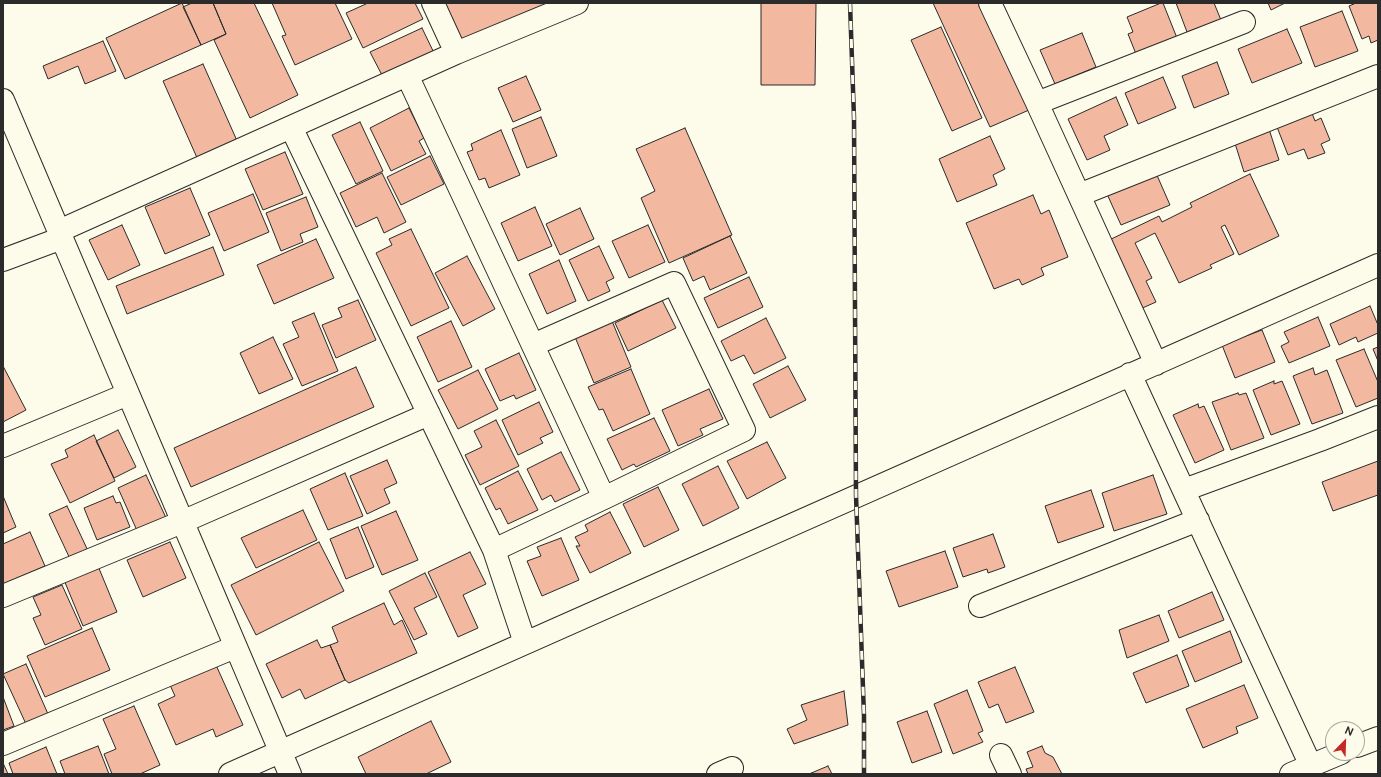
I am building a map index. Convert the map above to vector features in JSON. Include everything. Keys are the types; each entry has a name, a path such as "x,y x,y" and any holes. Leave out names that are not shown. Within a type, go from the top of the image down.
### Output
{"street":[{"path":"433,3 456,54"},
{"path":"3,260 407,75 577,3"},
{"path":"990,3 1156,364"},
{"path":"1037,103 1244,22"},
{"path":"407,75 604,498"},
{"path":"1079,195 1378,76"},
{"path":"3,100 290,774"},
{"path":"291,127 494,550 525,643"},
{"path":"230,774 1378,265"},
{"path":"494,550 744,430 674,283 533,345"},
{"path":"1130,374 1198,520 1301,770 1325,760"},
{"path":"3,446 128,394"},
{"path":"3,596 182,522 429,414"},
{"path":"1184,490 1378,417"},
{"path":"980,606 1198,520"},
{"path":"3,744 235,647"},
{"path":"1365,743 1378,738"},
{"path":"1001,754 1010,774"}],"building":[{"path":"182,3 201,45 125,79 106,38"},
{"path":"192,3 213,3 226,34 201,45 183,7"},
{"path":"213,3 254,3 298,95 250,118 214,40 226,34"},
{"path":"272,3 335,3 352,39 295,65 282,36 286,35"},
{"path":"368,3 415,3 423,19 363,48 346,13"},
{"path":"445,3 560,3 463,45"},
{"path":"761,3 816,3 815,85 761,85"},
{"path":"933,3 979,3 1029,110 990,127"},
{"path":"1163,3 1177,38 1136,54 1128,34 1133,32 1127,17"},
{"path":"1176,3 1214,3 1221,20 1187,32"},
{"path":"1268,3 1285,3 1271,10"},
{"path":"1356,3 1378,3 1378,40 1371,43 1369,36 1362,39 1349,6"},
{"path":"1342,11 1358,51 1315,67 1300,27"},
{"path":"941,27 982,118 952,131 911,40"},
{"path":"422,28 435,55 384,79 370,52"},
{"path":"1287,29 1302,63 1252,83 1238,49"},
{"path":"1082,33 1096,67 1055,84 1040,50"},
{"path":"103,41 116,71 85,84 78,66 48,79 43,66"},
{"path":"1217,62 1229,94 1194,108 1182,76"},
{"path":"203,64 238,143 198,160 163,81"},
{"path":"526,76 541,110 513,122 498,88"},
{"path":"1163,77 1176,108 1138,124 1125,93"},
{"path":"1116,97 1128,125 1104,136 1110,150 1087,160 1068,119"},
{"path":"409,108 424,138 419,141 426,154 391,171 370,128"},
{"path":"1310,108 1315,121 1321,118 1330,140 1321,144 1325,153 1308,159 1304,149 1288,155 1275,122"},
{"path":"541,117 557,156 527,168 512,129"},
{"path":"360,122 383,171 356,184 332,135"},
{"path":"1268,126 1279,160 1244,172 1233,137"},
{"path":"685,128 732,235 669,263 641,198 655,191 636,149"},
{"path":"501,130 520,175 489,188 485,178 479,180 467,152 473,150 471,144"},
{"path":"990,136 1005,169 993,175 997,185 957,202 939,159"},
{"path":"285,152 303,194 263,210 245,169"},
{"path":"430,156 444,184 401,205 387,177"},
{"path":"382,173 406,222 384,233 377,217 356,227 340,193"},
{"path":"1156,173 1170,205 1121,225 1107,194"},
{"path":"1250,174 1279,236 1239,255 1225,225 1221,227 1234,254 1210,265 1212,268 1179,283 1155,233 1135,243 1152,278 1146,281 1156,302 1138,310 1105,242 1159,216 1162,222 1192,207 1190,203"},
{"path":"190,188 210,235 165,254 145,207"},
{"path":"253,194 269,232 224,251 208,213"},
{"path":"1033,195 1041,214 1049,210 1068,257 1041,268 1044,275 1022,285 1019,279 994,289 966,223"},
{"path":"306,197 318,227 300,234 303,242 281,251 266,213"},
{"path":"535,207 552,246 518,261 501,223"},
{"path":"580,208 594,239 560,255 546,224"},
{"path":"122,225 140,265 108,280 89,240"},
{"path":"648,225 665,262 629,278 612,241"},
{"path":"411,229 449,308 411,326 376,253 392,245 389,239"},
{"path":"730,236 747,273 710,290 704,276 693,281 683,258"},
{"path":"316,239 334,278 274,304 257,265"},
{"path":"599,246 614,278 606,282 610,291 588,301 569,260"},
{"path":"213,247 224,275 127,314 116,286"},
{"path":"467,256 495,309 463,326 435,273"},
{"path":"559,260 576,301 547,314 529,274"},
{"path":"749,277 763,307 718,328 704,298"},
{"path":"358,300 376,340 336,358 322,325 342,317 338,308"},
{"path":"662,300 676,328 628,351 615,323"},
{"path":"1370,306 1378,325 1378,333 1358,342 1356,337 1339,345 1330,324"},
{"path":"314,313 338,371 302,386 283,344 299,337 292,322"},
{"path":"1318,317 1330,346 1289,363 1281,346 1289,342 1284,332"},
{"path":"766,318 786,358 754,374 744,355 731,361 721,341"},
{"path":"451,321 472,367 438,382 417,337"},
{"path":"612,321 631,367 594,383 575,337"},
{"path":"1262,330 1275,362 1235,378 1222,345"},
{"path":"273,337 293,379 259,394 240,353"},
{"path":"1378,347 1378,361 1373,349"},
{"path":"1364,349 1378,382 1378,398 1356,407 1336,360"},
{"path":"519,353 536,390 516,399 514,395 500,401 485,369"},
{"path":"3,366 26,410 3,422"},
{"path":"788,366 806,400 770,418 753,384"},
{"path":"356,367 374,407 191,487 174,448"},
{"path":"1313,368 1315,375 1327,370 1343,413 1312,424 1293,376"},
{"path":"631,369 650,414 613,431 603,409 599,410 588,387"},
{"path":"478,370 498,409 458,429 438,390"},
{"path":"1274,381 1274,384 1282,381 1300,424 1271,435 1253,390"},
{"path":"709,389 723,419 700,429 703,435 678,446 662,410"},
{"path":"1238,393 1239,395 1246,393 1264,438 1231,450 1212,402"},
{"path":"539,402 553,432 540,438 543,443 518,455 502,420"},
{"path":"1198,404 1199,408 1204,406 1224,450 1195,463 1173,415"},
{"path":"654,418 670,451 636,467 634,464 622,470 607,439"},
{"path":"496,420 519,466 480,485 465,455 482,447 474,431"},
{"path":"118,430 136,467 114,478 96,441"},
{"path":"94,435 115,481 70,503 51,464 68,457 65,450"},
{"path":"767,442 786,478 747,499 727,461"},
{"path":"561,452 580,490 555,502 551,495 542,500 527,469"},
{"path":"387,460 397,483 384,489 390,503 367,514 350,476"},
{"path":"1378,461 1378,495 1333,511 1322,482"},
{"path":"718,466 739,508 703,526 682,484"},
{"path":"518,471 538,510 508,524 500,508 496,510 485,488"},
{"path":"345,473 363,516 328,530 310,489"},
{"path":"146,475 168,522 139,535 118,488"},
{"path":"1153,475 1167,514 1114,531 1102,493"},
{"path":"658,487 679,530 644,547 623,504"},
{"path":"1091,490 1104,527 1058,543 1045,506"},
{"path":"3,496 16,527 3,533"},
{"path":"113,496 116,503 120,502 130,527 97,540 84,508"},
{"path":"67,506 89,553 71,561 49,514"},
{"path":"303,510 317,540 256,568 241,538"},
{"path":"396,511 418,560 382,575 361,526"},
{"path":"610,512 631,553 590,573 576,546 580,546 575,537 588,531 585,525"},
{"path":"358,527 374,567 346,579 330,539"},
{"path":"30,532 45,566 3,584 3,544"},
{"path":"993,534 1005,567 988,573 987,569 963,577 953,548"},
{"path":"561,538 579,580 542,596 527,561 541,556 537,547"},
{"path":"170,542 186,578 143,597 127,560"},
{"path":"319,542 344,591 256,635 231,585"},
{"path":"945,551 958,587 899,607 886,571"},
{"path":"470,552 486,584 463,595 478,628 458,637 428,572"},
{"path":"98,566 117,612 83,626 64,580"},
{"path":"425,573 437,597 414,608 427,634 414,640 389,591"},
{"path":"62,585 82,629 45,645 33,618 41,615 33,597"},
{"path":"1212,592 1224,620 1179,638 1168,611"},
{"path":"384,603 394,625 402,620 417,653 349,683 345,680 330,645 338,642 332,627"},
{"path":"1159,615 1169,641 1127,658 1119,630"},
{"path":"92,628 110,670 45,697 27,656"},
{"path":"1230,631 1242,662 1195,682 1182,651"},
{"path":"317,640 321,648 330,645 345,680 305,699 300,689 282,698 266,664"},
{"path":"1177,655 1189,686 1146,703 1133,673"},
{"path":"26,664 48,714 26,724 3,674"},
{"path":"216,665 243,725 216,737 213,729 176,745 158,704 175,696 170,685"},
{"path":"1015,667 1034,712 1006,723 998,704 989,708 978,682"},
{"path":"1244,685 1258,718 1236,727 1238,733 1203,748 1186,709"},
{"path":"967,690 983,731 978,733 983,742 953,754 934,704"},
{"path":"844,691 848,725 794,744 787,729 807,720 801,705"},
{"path":"3,697 14,726 3,730"},
{"path":"134,706 160,765 140,774 112,774 104,754 116,749 103,719"},
{"path":"927,711 942,752 912,763 897,722"},
{"path":"431,721 451,762 426,774 366,774 358,757"},
{"path":"98,746 109,774 65,774 60,761"},
{"path":"1042,746 1045,753 1053,757 1062,774 1028,774 1026,769 1033,767 1027,752"},
{"path":"46,747 57,774 13,774 9,763"},
{"path":"3,763 8,774 3,774"},
{"path":"828,766 832,774 809,774"}],"railway":[{"path":"850,3 854,118 856,495 864,716 864,774"}]}
